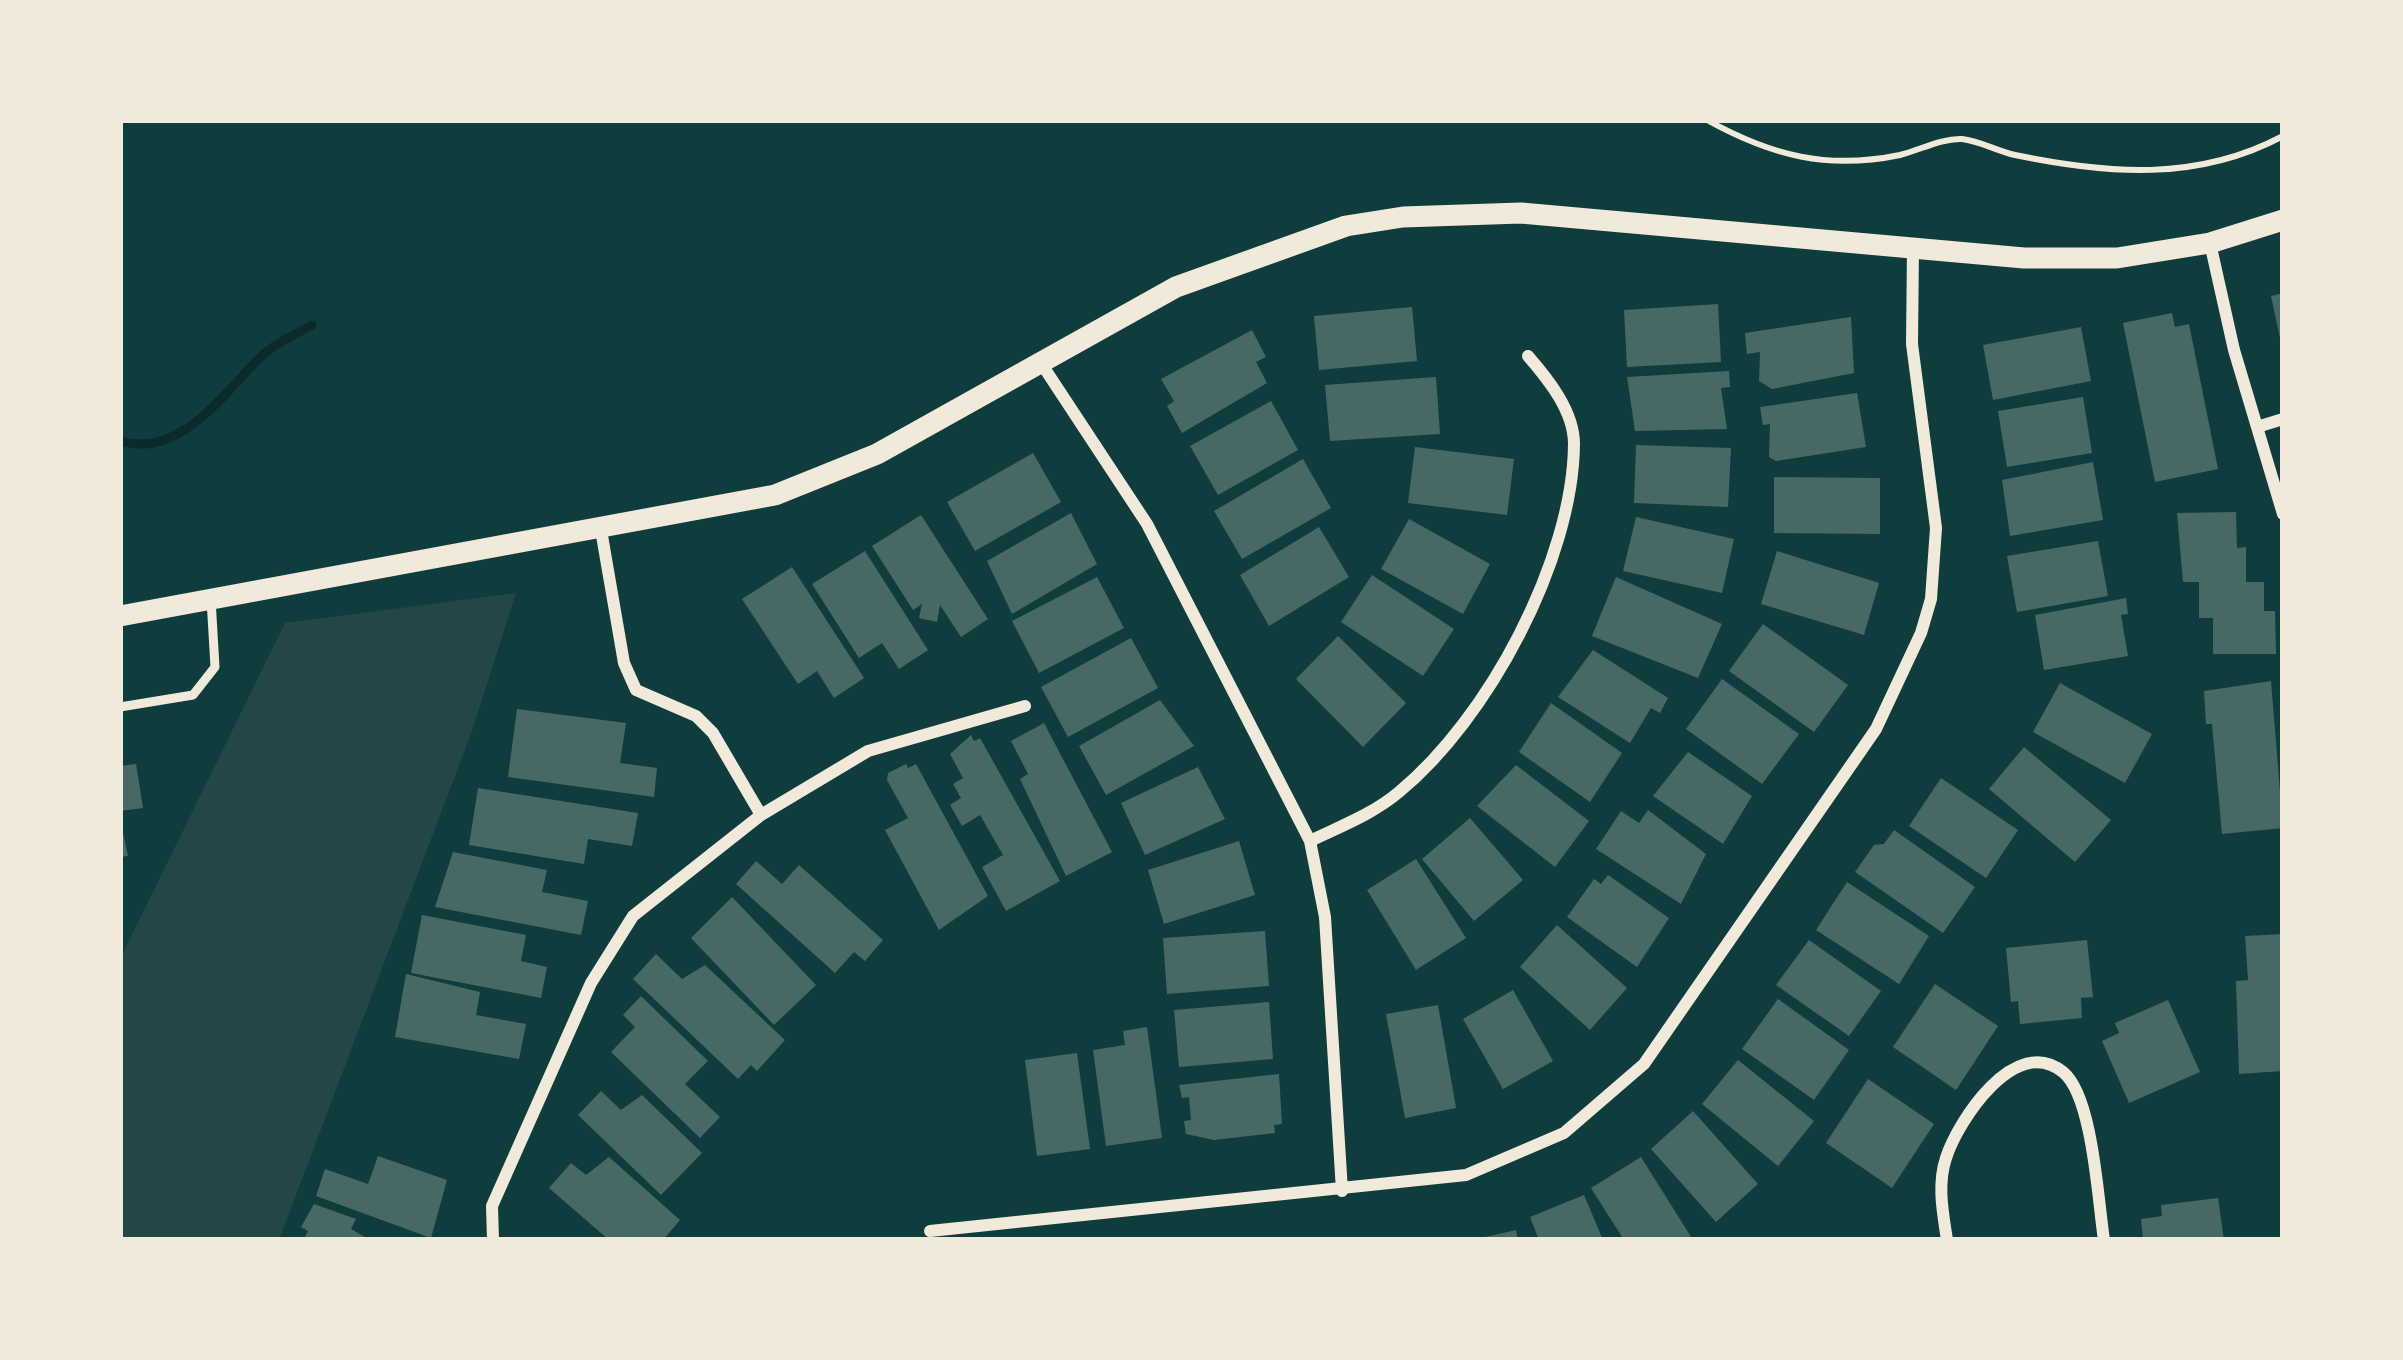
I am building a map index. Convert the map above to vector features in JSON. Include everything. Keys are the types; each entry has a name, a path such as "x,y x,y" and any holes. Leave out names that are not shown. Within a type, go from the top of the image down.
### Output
{"street":[{"path":"120,616 775,495 877,454 1176,287 1346,226 1403,217 1521,213 2024,258 2117,259 2210,243 2283,220"},
{"path":"2210,243 2283,514"},
{"path":"930,1231 1431,1182 1500,1165 1593,1113 1644,1064 1876,729 1916,650 1935,563 1934,492 1912,344 1913,245"},
{"path":"1310,841 1372,812 1425,768 1505,657 1540,595 1560,527 1574,440 1556,388 1528,356"},
{"path":"1041,363 1147,524 1310,841 1325,917 1342,1191"},
{"path":"2257,427 2283,419"},
{"path":"601,530 624,663 636,689 696,716 713,733 761,815"},
{"path":"493,1240 492,1206 591,983 633,916 761,815 868,751 1025,706"},
{"path":"1947,1240 1941,1179 1954,1138 1991,1085 2026,1064 2046,1064 2063,1072 2084,1114 2104,1240"}],"lane":[{"path":"120,707 193,694 215,668 211,599"}],"path":[{"path":"1707,120 1749,141 1820,164 1881,158 1958,139 2018,156 2120,172 2194,167 2233,158 2283,136"}],"shaded area":[{"path":"516,593 472,731 279,1240 120,1240 120,959 285,623"}],"building":[{"path":"2283,293 2283,343 2281,343 2271,296"},
{"path":"1718,304 1721,362 1627,367 1624,310"},
{"path":"1412,307 1417,361 1319,370 1314,316"},
{"path":"2172,313 2175,327 2189,324 2218,469 2155,482 2123,323"},
{"path":"1851,317 1854,373 1772,389 1759,381 1760,352 1747,354 1745,333"},
{"path":"2081,327 2091,381 1993,400 1983,345"},
{"path":"1252,330 1266,357 1256,362 1267,383 1182,433 1167,406 1174,401 1161,379"},
{"path":"1729,371 1730,387 1721,388 1727,429 1635,431 1627,377"},
{"path":"1436,377 1440,434 1330,441 1325,385"},
{"path":"1857,393 1866,447 1776,461 1769,457 1770,424 1763,425 1760,407"},
{"path":"2083,397 2092,453 2007,467 1998,411"},
{"path":"1271,401 1298,450 1218,495 1190,446"},
{"path":"1636,445 1731,448 1728,507 1634,503"},
{"path":"1415,447 1514,459 1507,515 1408,503"},
{"path":"1033,453 1061,502 975,551 947,502"},
{"path":"1303,459 1331,508 1242,559 1214,511"},
{"path":"2093,462 2103,520 2010,536 2002,480"},
{"path":"1774,477 1880,478 1880,534 1774,533"},
{"path":"2236,512 2237,548 2246,547 2246,582 2264,582 2264,611 2275,611 2276,654 2213,654 2213,618 2199,618 2199,582 2183,582 2177,513"},
{"path":"1071,513 1097,564 1012,614 987,561"},
{"path":"921,515 988,619 961,637 940,605 937,622 919,618 922,604 913,610 872,546"},
{"path":"1636,517 1734,539 1722,593 1623,571"},
{"path":"1409,519 1490,564 1463,614 1381,569"},
{"path":"1319,527 1349,577 1269,626 1240,575"},
{"path":"2098,541 2108,596 2017,612 2007,556"},
{"path":"865,551 928,650 899,669 882,643 859,658 812,584"},
{"path":"1777,551 1879,583 1864,635 1761,604"},
{"path":"792,567 864,678 834,698 817,671 798,684 742,599"},
{"path":"1372,575 1454,629 1423,676 1341,622"},
{"path":"1097,577 1124,628 1039,673 1012,621"},
{"path":"1616,577 1722,624 1698,678 1592,636"},
{"path":"2126,598 2128,614 2121,615 2128,656 2044,670 2035,615"},
{"path":"1763,624 1848,685 1814,732 1729,671"},
{"path":"1338,636 1406,703 1363,747 1296,679"},
{"path":"1131,638 1158,688 1068,737 1041,687"},
{"path":"1593,650 1668,698 1660,713 1651,708 1630,743 1558,697"},
{"path":"1722,679 1799,734 1762,784 1686,729"},
{"path":"2271,681 2283,828 2222,834 2212,724 2206,724 2204,691"},
{"path":"2060,683 2152,734 2125,783 2033,732"},
{"path":"1160,700 1194,746 1106,795 1079,746"},
{"path":"1551,703 1622,753 1590,802 1519,752"},
{"path":"517,709 626,723 620,763 657,768 654,797 508,777"},
{"path":"1044,723 1112,852 1066,876 1020,779 1028,774 1011,741"},
{"path":"971,735 974,741 980,738 1060,881 1006,911 982,867 1003,855 980,815 962,826 950,805 961,798 953,784 963,778 950,754"},
{"path":"2024,747 2111,820 2075,862 1989,789"},
{"path":"1688,752 1752,796 1723,844 1653,796"},
{"path":"136,764 143,808 120,811 120,766"},
{"path":"906,764 908,768 916,764 988,896 939,930 885,830 908,818 887,780 888,773"},
{"path":"1516,765 1589,821 1555,867 1477,806"},
{"path":"1198,767 1225,819 1145,855 1121,803"},
{"path":"1941,778 2018,830 1986,878 1909,826"},
{"path":"478,788 638,813 632,846 588,839 584,864 469,845"},
{"path":"1648,810 1706,854 1681,904 1596,849 1621,811 1639,823"},
{"path":"1470,818 1523,880 1474,921 1422,859"},
{"path":"120,819 128,856 120,857"},
{"path":"1894,830 1975,887 1943,933 1855,872 1874,845 1884,844"},
{"path":"1239,841 1255,895 1164,924 1148,870"},
{"path":"453,852 547,870 542,892 588,901 581,935 435,907"},
{"path":"1416,859 1466,938 1416,970 1367,890"},
{"path":"756,861 782,884 799,865 883,940 865,961 854,952 835,973 736,884"},
{"path":"1608,875 1669,918 1637,967 1567,917 1594,879 1601,884"},
{"path":"1847,882 1929,936 1899,984 1816,930"},
{"path":"732,897 816,985 774,1025 691,938"},
{"path":"422,915 526,935 521,961 547,967 541,998 411,973"},
{"path":"1557,925 1627,988 1590,1030 1520,967"},
{"path":"1265,931 1269,986 1167,994 1163,938"},
{"path":"2283,934 2283,1071 2239,1074 2236,981 2248,980 2245,936"},
{"path":"1809,940 1881,991 1849,1036 1776,985"},
{"path":"2087,940 2093,997 2081,998 2082,1018 2020,1024 2018,1001 2011,1002 2006,948"},
{"path":"656,954 682,979 705,965 785,1040 757,1071 751,1065 738,1079 633,979"},
{"path":"406,974 480,992 476,1015 526,1024 519,1059 395,1037"},
{"path":"1935,984 1998,1026 1956,1090 1893,1047"},
{"path":"1513,990 1553,1061 1503,1089 1463,1019"},
{"path":"641,996 708,1061 685,1084 720,1117 700,1138 611,1052 635,1027 623,1015"},
{"path":"1778,999 1849,1050 1814,1100 1742,1049"},
{"path":"2168,1000 2200,1072 2129,1103 2102,1041 2119,1033 2115,1023"},
{"path":"1269,1002 1273,1059 1179,1067 1174,1010"},
{"path":"1438,1005 1456,1108 1405,1118 1386,1014"},
{"path":"1147,1027 1162,1138 1106,1146 1093,1050 1125,1045 1123,1031"},
{"path":"1077,1053 1090,1149 1037,1156 1025,1060"},
{"path":"1738,1060 1814,1121 1778,1166 1702,1104"},
{"path":"1279,1074 1282,1124 1274,1125 1275,1133 1214,1140 1186,1134 1184,1121 1191,1120 1189,1097 1182,1098 1179,1085"},
{"path":"1868,1079 1934,1124 1892,1188 1826,1143"},
{"path":"601,1091 621,1110 642,1095 702,1153 661,1195 578,1115"},
{"path":"1693,1111 1758,1184 1716,1222 1651,1149"},
{"path":"378,1156 447,1180 431,1238 316,1196 325,1169 368,1184"},
{"path":"609,1157 680,1220 663,1240 609,1240 549,1188 571,1163 586,1175"},
{"path":"1641,1157 1693,1240 1624,1240 1591,1188"},
{"path":"1584,1195 1603,1240 1539,1240 1530,1217"},
{"path":"2218,1198 2224,1240 2143,1240 2141,1219 2162,1216 2161,1205"},
{"path":"314,1204 356,1219 351,1229 370,1240 303,1240 308,1231 301,1227"},
{"path":"1516,1230 1518,1240 1481,1240 1481,1238"}],"waterway":[{"path":"120,441 142,444 183,431 269,350 312,325"}]}
